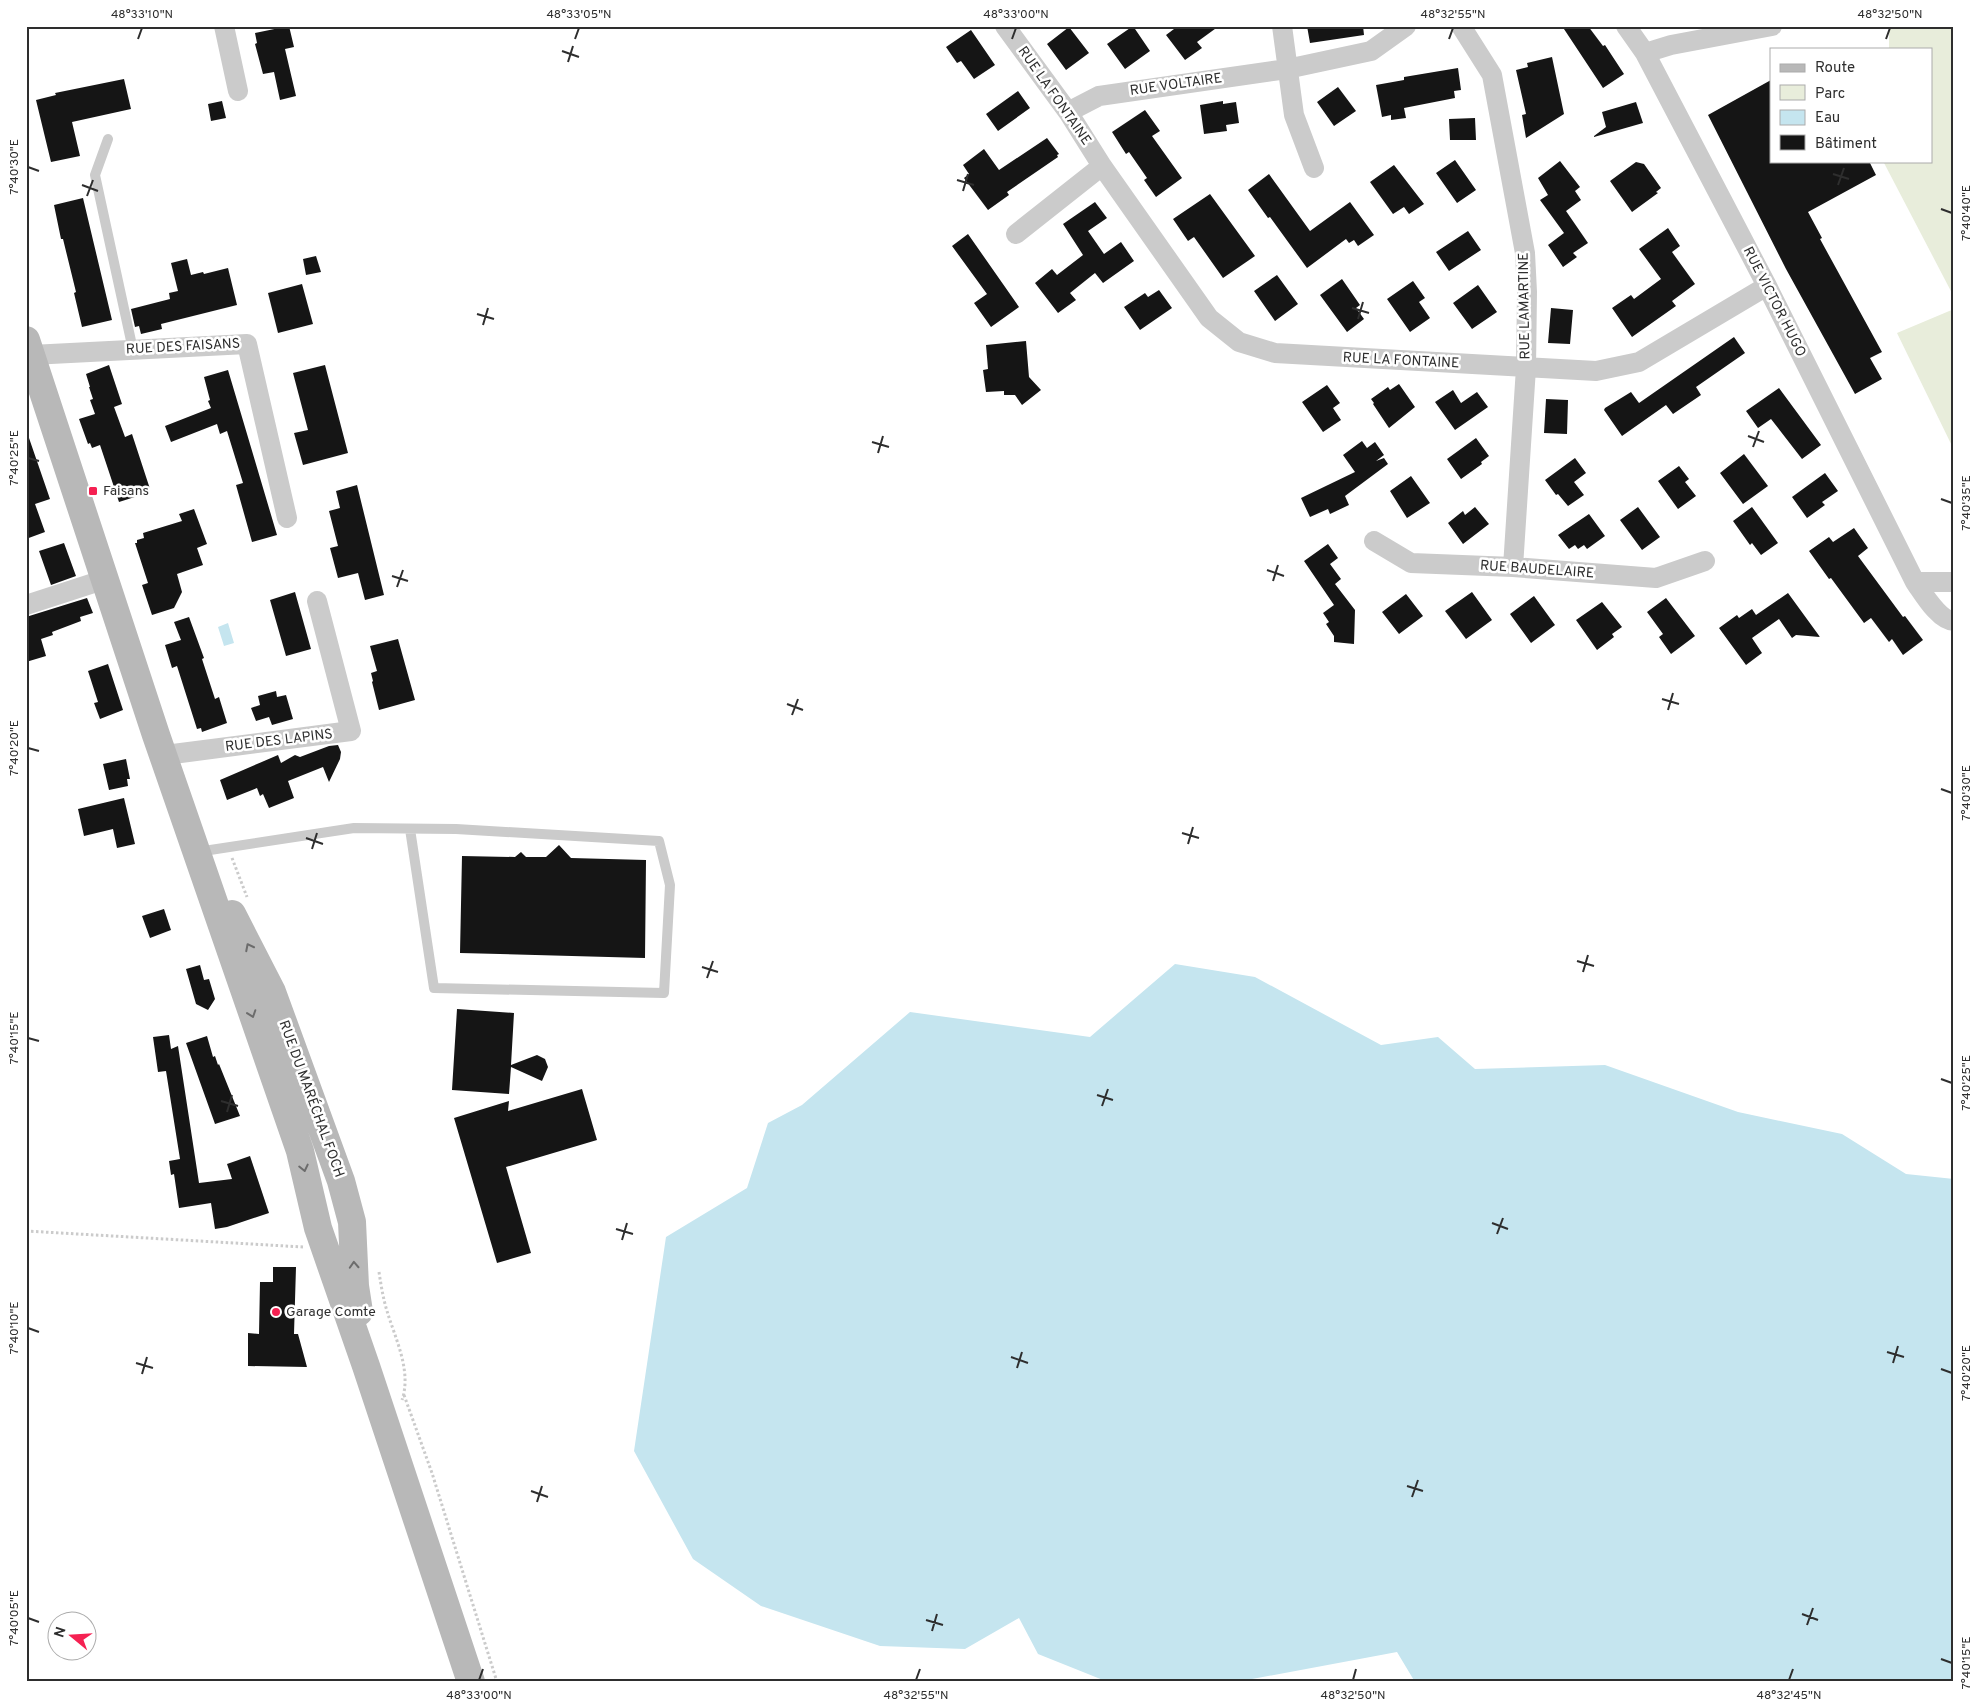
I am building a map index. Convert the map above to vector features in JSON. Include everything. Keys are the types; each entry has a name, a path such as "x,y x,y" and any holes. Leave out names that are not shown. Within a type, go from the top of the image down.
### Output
{"main road":[{"name":"RUE DU MARÉCHAL FOCH","path":"29,347 196,852 218,886 251,976 272,992 342,1181 352,1222 355,1286 366,1366"},
{"path":"251,976 278,1089 295,1137 318,1228 471,1682"},
{"path":"278,1089 304,1078"},
{"path":"295,1137 322,1128"}],"street":[{"path":"224,26 238,91"},
{"name":"RUE LA FONTAINE","path":"1005,26 1068,112 1102,166 1209,318 1239,342 1275,353 1596,371 1639,362 1767,286"},
{"path":"1282,26 1294,116 1314,168"},
{"name":"RUE VOLTAIRE","path":"1068,112 1099,96 1287,68 1371,51 1406,26"},
{"name":"RUE LAMARTINE","path":"1461,26 1492,75 1525,253 1527,292 1526,368 1513,567"},
{"name":"RUE VICTOR HUGO","path":"1626,26 1645,53 1767,286 1915,582 1939,614 1950,621 1954,620"},
{"path":"1645,53 1671,45 1772,26"},
{"path":"1016,234 1102,166"},
{"name":"RUE DES FAISANS","path":"29,347 133,350 248,344 287,518"},
{"name":"RUE BAUDELAIRE","path":"1374,540 1411,563 1513,567 1656,578 1705,561"},
{"path":"26,605 106,579"},
{"path":"1915,582 1954,582"},
{"name":"RUE DES LAPINS","path":"165,760 173,754 351,731 316,601"}],"lane":[{"path":"108,139 95,175 133,350"},
{"path":"196,852 354,828 410,828 456,829 659,841 670,885 664,994 434,988 410,828"}],"path":[{"path":"26,1231 325,1248"},
{"path":"404,1394 432,1473 497,1682"}],"green space":[{"path":"1889,26 1954,26 1954,297 1884,162 1932,162 1932,48 1889,48"},
{"path":"1954,309 1954,450 1897,333"}],"water":[{"path":"228,623 234,643 224,646 218,627"},
{"path":"1175,964 1255,977 1381,1045 1438,1037 1475,1069 1605,1065 1738,1112 1842,1134 1906,1174 1954,1179 1954,1682 1415,1682 1397,1652 1236,1682 1108,1682 1038,1654 1019,1618 965,1649 880,1646 761,1606 693,1559 634,1451 666,1237 747,1188 768,1123 802,1105 910,1012 1090,1037"}],"building":[{"path":"289,26 294,47 285,49 296,96 280,100 274,72 263,74 255,44 257,43 255,33"},
{"path":"1133,26 1150,51 1125,69 1107,44"},
{"path":"1178,26 1219,26 1197,42 1202,48 1185,60 1166,35"},
{"path":"1307,26 1363,26 1364,35 1310,43"},
{"path":"1562,26 1588,26 1603,46 1605,45 1624,74 1603,88"},
{"path":"1069,27 1089,53 1066,70 1047,44"},
{"path":"971,30 995,65 974,79 961,61 957,63 946,47"},
{"path":"1552,57 1564,114 1526,138 1522,115 1526,114 1516,70 1528,67 1527,63"},
{"path":"1458,68 1461,90 1454,91 1455,98 1404,108 1406,118 1391,120 1391,115 1382,117 1376,85 1404,80 1404,77"},
{"path":"124,79 131,109 72,122 80,156 51,162 36,100 56,95 55,93"},
{"path":"1770,81 1770,162 1870,162 1876,175 1808,212 1822,238 1820,239 1882,352 1870,358 1882,379 1855,394 1786,269 1708,115"},
{"path":"1338,87 1356,111 1334,126 1317,102"},
{"path":"1018,91 1030,108 998,131 986,114"},
{"path":"222,101 226,118 211,121 208,104"},
{"path":"1223,101 1223,104 1236,102 1239,123 1226,125 1227,131 1204,134 1200,105"},
{"path":"1636,102 1643,123 1594,137 1606,127 1602,112"},
{"path":"1145,110 1160,131 1152,136 1182,178 1156,197 1144,180 1147,178 1129,152 1126,154 1112,132"},
{"path":"1475,118 1476,140 1450,140 1449,119"},
{"path":"1047,138 1059,154 1057,155 1058,157 1007,192 1009,195 988,210 964,178 969,174 963,165 984,149 999,170"},
{"path":"1455,160 1476,190 1457,203 1436,173"},
{"path":"1560,161 1580,187 1575,191 1581,200 1566,211 1588,243 1573,253 1577,257 1563,267 1548,245 1564,233 1540,200 1548,195 1538,178"},
{"path":"1636,162 1644,164 1661,188 1656,192 1658,193 1632,212 1610,181"},
{"path":"1394,165 1424,204 1409,214 1404,207 1393,214 1370,182"},
{"path":"1269,174 1310,231 1350,202 1374,235 1358,246 1354,240 1349,243 1346,239 1307,268 1248,190"},
{"path":"1210,194 1255,256 1223,278 1194,237 1188,241 1173,219"},
{"path":"83,198 112,320 82,327 74,293 76,292 63,239 61,239 54,205"},
{"path":"1095,202 1107,218 1088,231 1104,254 1121,242 1134,261 1103,283 1095,273 1070,293 1076,300 1058,313 1035,283 1052,269 1057,275 1083,255 1063,224"},
{"path":"1668,228 1680,246 1672,252 1695,284 1672,301 1676,306 1632,337 1612,308 1631,295 1634,299 1661,279 1639,249"},
{"path":"1468,231 1481,250 1449,271 1436,252"},
{"path":"968,234 1019,307 991,327 974,303 987,294 952,246"},
{"path":"316,256 321,272 306,275 303,259"},
{"path":"187,259 191,275 228,268 237,305 161,324 162,329 141,334 139,326 135,327 131,309 170,299 169,293 178,291 171,263"},
{"path":"1277,275 1298,304 1275,321 1254,291"},
{"path":"1342,279 1360,305 1356,308 1364,319 1347,332 1320,295"},
{"path":"1413,281 1425,298 1419,302 1430,318 1410,332 1387,299"},
{"path":"302,284 313,324 278,333 268,293"},
{"path":"1478,285 1497,312 1472,329 1453,303"},
{"path":"1159,290 1172,308 1140,330 1124,307 1145,293 1148,297"},
{"path":"1551,308 1573,310 1570,344 1548,343"},
{"path":"1734,337 1745,353 1696,387 1701,395 1673,414 1666,405 1622,436 1604,410 1605,408 1631,392 1639,403"},
{"path":"1026,341 1029,377 1041,390 1022,405 1015,395 1004,395 1004,391 986,392 983,370 988,369 986,345"},
{"path":"109,365 122,404 114,407 125,437 132,434 150,489 140,492 141,495 119,502 100,445 92,448 90,443 88,444 79,419 95,414 90,400 93,399 86,374"},
{"path":"325,365 348,453 303,465 294,433 308,430 293,373"},
{"path":"228,370 277,535 252,542 236,485 243,483 227,431 220,434 217,424 171,442 165,426 211,408 204,377"},
{"path":"1399,384 1415,407 1389,428 1371,399 1388,387 1390,390"},
{"path":"1327,385 1340,403 1333,408 1341,420 1323,432 1302,402"},
{"path":"1779,388 1821,445 1802,459 1771,419 1758,428 1746,411"},
{"path":"1453,390 1461,403 1477,392 1488,407 1455,430 1435,402"},
{"path":"1546,399 1568,400 1567,434 1544,433"},
{"path":"26,438 29,438 50,499 35,504 45,532 26,539"},
{"path":"1476,438 1489,456 1481,462 1482,464 1461,479 1447,459"},
{"path":"1362,441 1367,448 1375,442 1384,455 1376,461 1384,458 1388,464 1345,496 1349,505 1330,514 1328,509 1310,517 1301,498 1355,472 1343,455"},
{"path":"1744,454 1768,486 1743,504 1720,473"},
{"path":"1575,458 1586,473 1574,482 1584,495 1568,506 1558,494 1556,495 1545,480"},
{"path":"1679,466 1689,479 1685,482 1696,496 1678,509 1658,481"},
{"path":"1825,473 1838,491 1822,502 1825,505 1807,518 1792,497"},
{"path":"1411,476 1430,503 1407,518 1390,491"},
{"path":"357,485 384,595 365,600 358,573 338,578 330,548 338,546 329,511 340,508 336,491"},
{"path":"1475,507 1489,524 1463,544 1448,523 1463,511 1465,515"},
{"path":"1638,507 1660,537 1642,550 1620,520"},
{"path":"1752,507 1778,543 1761,555 1752,543 1750,545 1733,521"},
{"path":"194,509 207,544 197,548 203,565 177,574 182,592 174,608 152,615 142,585 148,583 135,543 137,543 137,540 144,538 143,533 182,521 179,514"},
{"path":"1589,514 1605,536 1587,549 1584,545 1578,549 1575,545 1569,549 1558,535"},
{"path":"1854,528 1868,548 1858,556 1903,617 1905,616 1923,640 1903,655 1892,639 1889,642 1871,618 1864,623 1809,551 1829,537 1833,542"},
{"path":"64,543 76,576 51,585 39,551"},
{"path":"1328,544 1338,558 1330,564 1341,579 1335,584 1355,610 1354,644 1334,642 1334,636 1326,624 1329,622 1323,613 1334,605 1304,561"},
{"path":"295,592 311,649 286,656 270,600"},
{"path":"1472,592 1492,620 1466,639 1445,611"},
{"path":"1788,593 1820,637 1796,635 1792,638 1779,619 1752,638 1762,653 1746,665 1719,628 1737,615 1739,618 1752,609 1756,615"},
{"path":"1406,594 1423,616 1399,634 1382,612"},
{"path":"1534,596 1555,625 1531,643 1510,614"},
{"path":"87,598 93,613 80,617 81,621 52,632 53,635 41,639 46,656 26,662 26,617"},
{"path":"1666,598 1695,636 1671,654 1659,637 1663,634 1647,612"},
{"path":"1602,602 1622,627 1612,634 1614,637 1597,650 1576,620"},
{"path":"189,617 204,658 202,659 215,699 219,697 227,723 202,732 201,728 197,729 177,666 172,668 165,645 181,640 174,622"},
{"path":"398,639 415,700 379,710 371,673 377,671 370,646"},
{"path":"108,664 123,710 100,719 94,703 98,702 88,671"},
{"path":"276,691 277,697 286,695 293,719 272,725 269,717 256,721 251,708 260,705 258,696"},
{"path":"338,745 341,752 340,759 329,782 323,767 288,781 294,798 269,808 263,794 260,796 257,788 227,800 220,780 278,755 281,763 295,755 300,757 329,746"},
{"path":"126,759 130,779 127,779 128,786 109,790 103,764"},
{"path":"124,798 135,844 117,848 113,829 84,836 78,809"},
{"path":"559,845 571,858 646,860 645,958 460,953 462,856 515,857 521,852 526,857 546,857"},
{"path":"164,909 171,930 150,938 142,916"},
{"path":"200,965 204,980 209,979 215,999 208,1010 196,1004 186,969"},
{"path":"457,1009 514,1013 511,1065 537,1055 545,1059 548,1067 542,1081 511,1067 509,1094 452,1090"},
{"path":"169,1035 171,1049 178,1046 199,1183 232,1179 227,1164 250,1156 269,1213 215,1229 211,1203 179,1208 174,1174 171,1175 169,1161 180,1159 166,1071 158,1072 153,1037"},
{"path":"207,1036 213,1057 215,1056 219,1064 240,1116 215,1124 186,1043"},
{"path":"582,1089 597,1140 506,1167 531,1253 497,1263 454,1118 509,1101 508,1111"},
{"path":"273,1267 296,1267 294,1334 298,1334 307,1367 248,1366 248,1333 259,1334 260,1282 273,1282"}],"place":[{"name":"Faisans","path":"93,491"},
{"name":"Garage Comte","path":"276,1312"}]}
